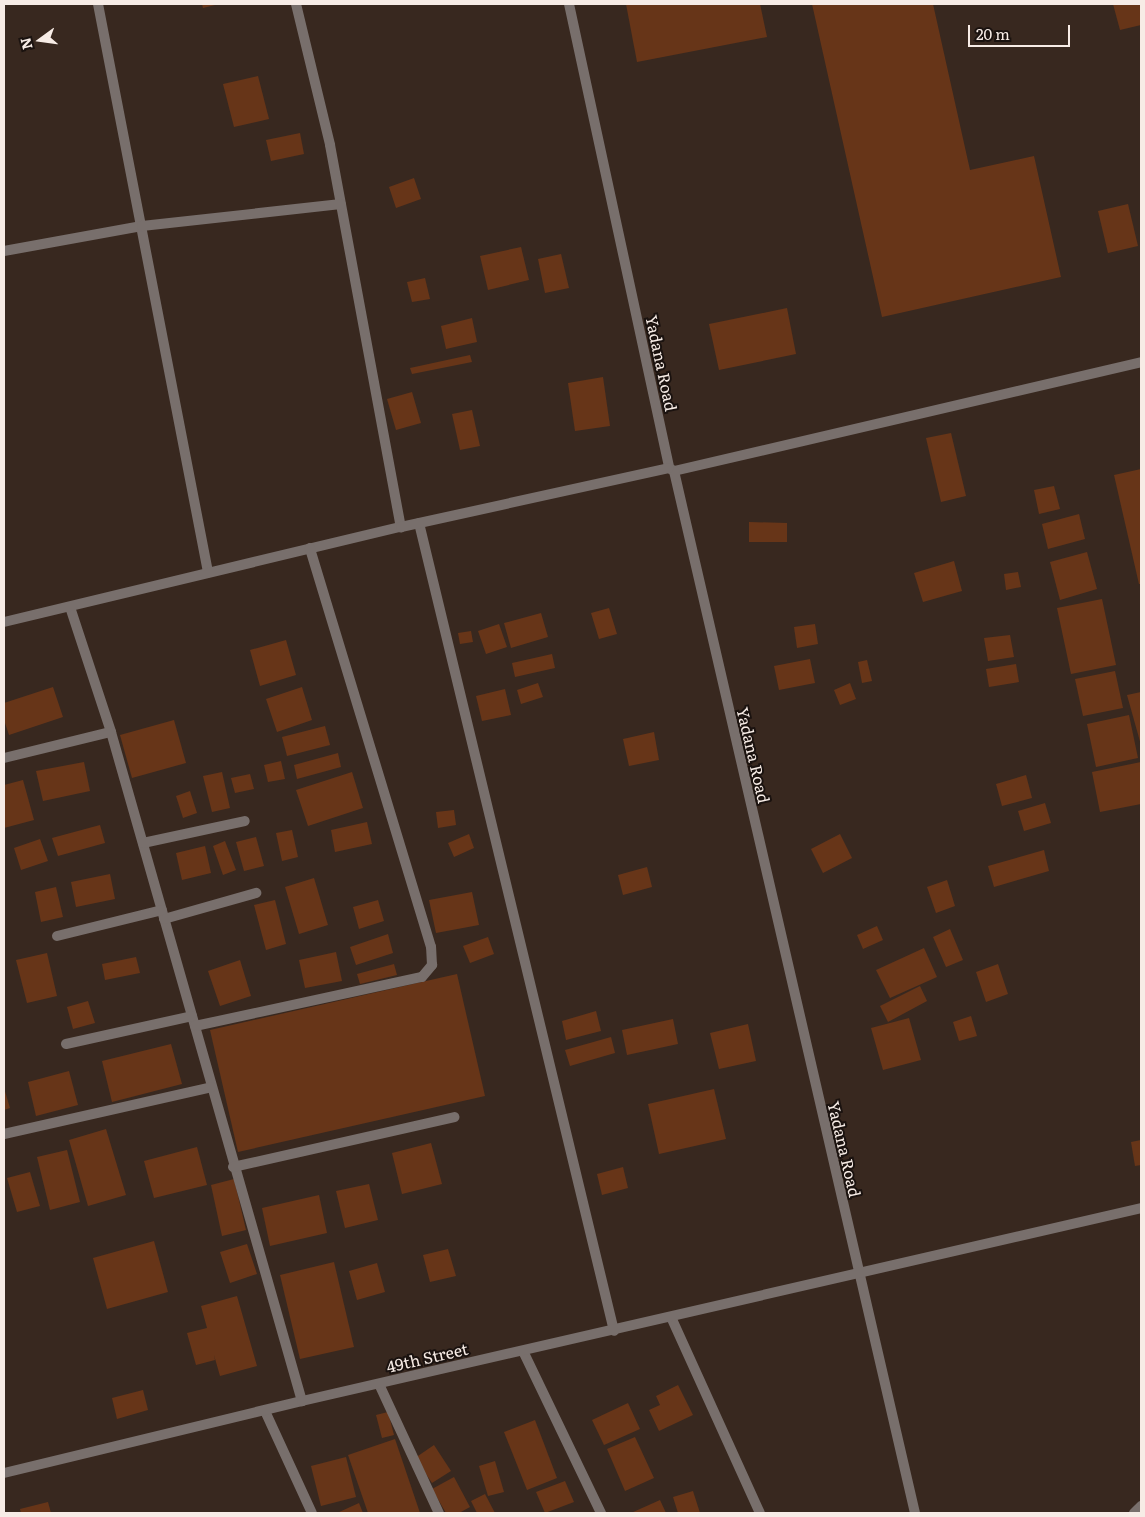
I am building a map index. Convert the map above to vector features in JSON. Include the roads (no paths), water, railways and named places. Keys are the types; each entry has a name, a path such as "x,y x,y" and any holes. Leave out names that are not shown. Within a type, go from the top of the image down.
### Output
{"street":[{"path":"98,4 208,572"},
{"path":"296,4 330,145 401,527"},
{"name":"Yadana Road","path":"569,4 671,470 915,1513"},
{"path":"4,251 142,226 341,204"},
{"path":"4,622 401,527 671,470 1141,362"},
{"path":"419,523 614,1330"},
{"path":"66,1044 422,977 432,965 431,946 310,548"},
{"path":"70,607 111,732 302,1401"},
{"path":"4,758 111,732"},
{"path":"143,843 245,821"},
{"path":"57,936 163,915 256,893"},
{"path":"4,1134 212,1087"},
{"path":"234,1168 454,1118"},
{"name":"49th Street","path":"4,1473 302,1401 1141,1208"},
{"path":"671,1317 760,1513"},
{"path":"523,1351 601,1513"},
{"path":"379,1384 439,1513"},
{"path":"265,1410 312,1513"},
{"path":"1134,1513 1141,1506"}]}
